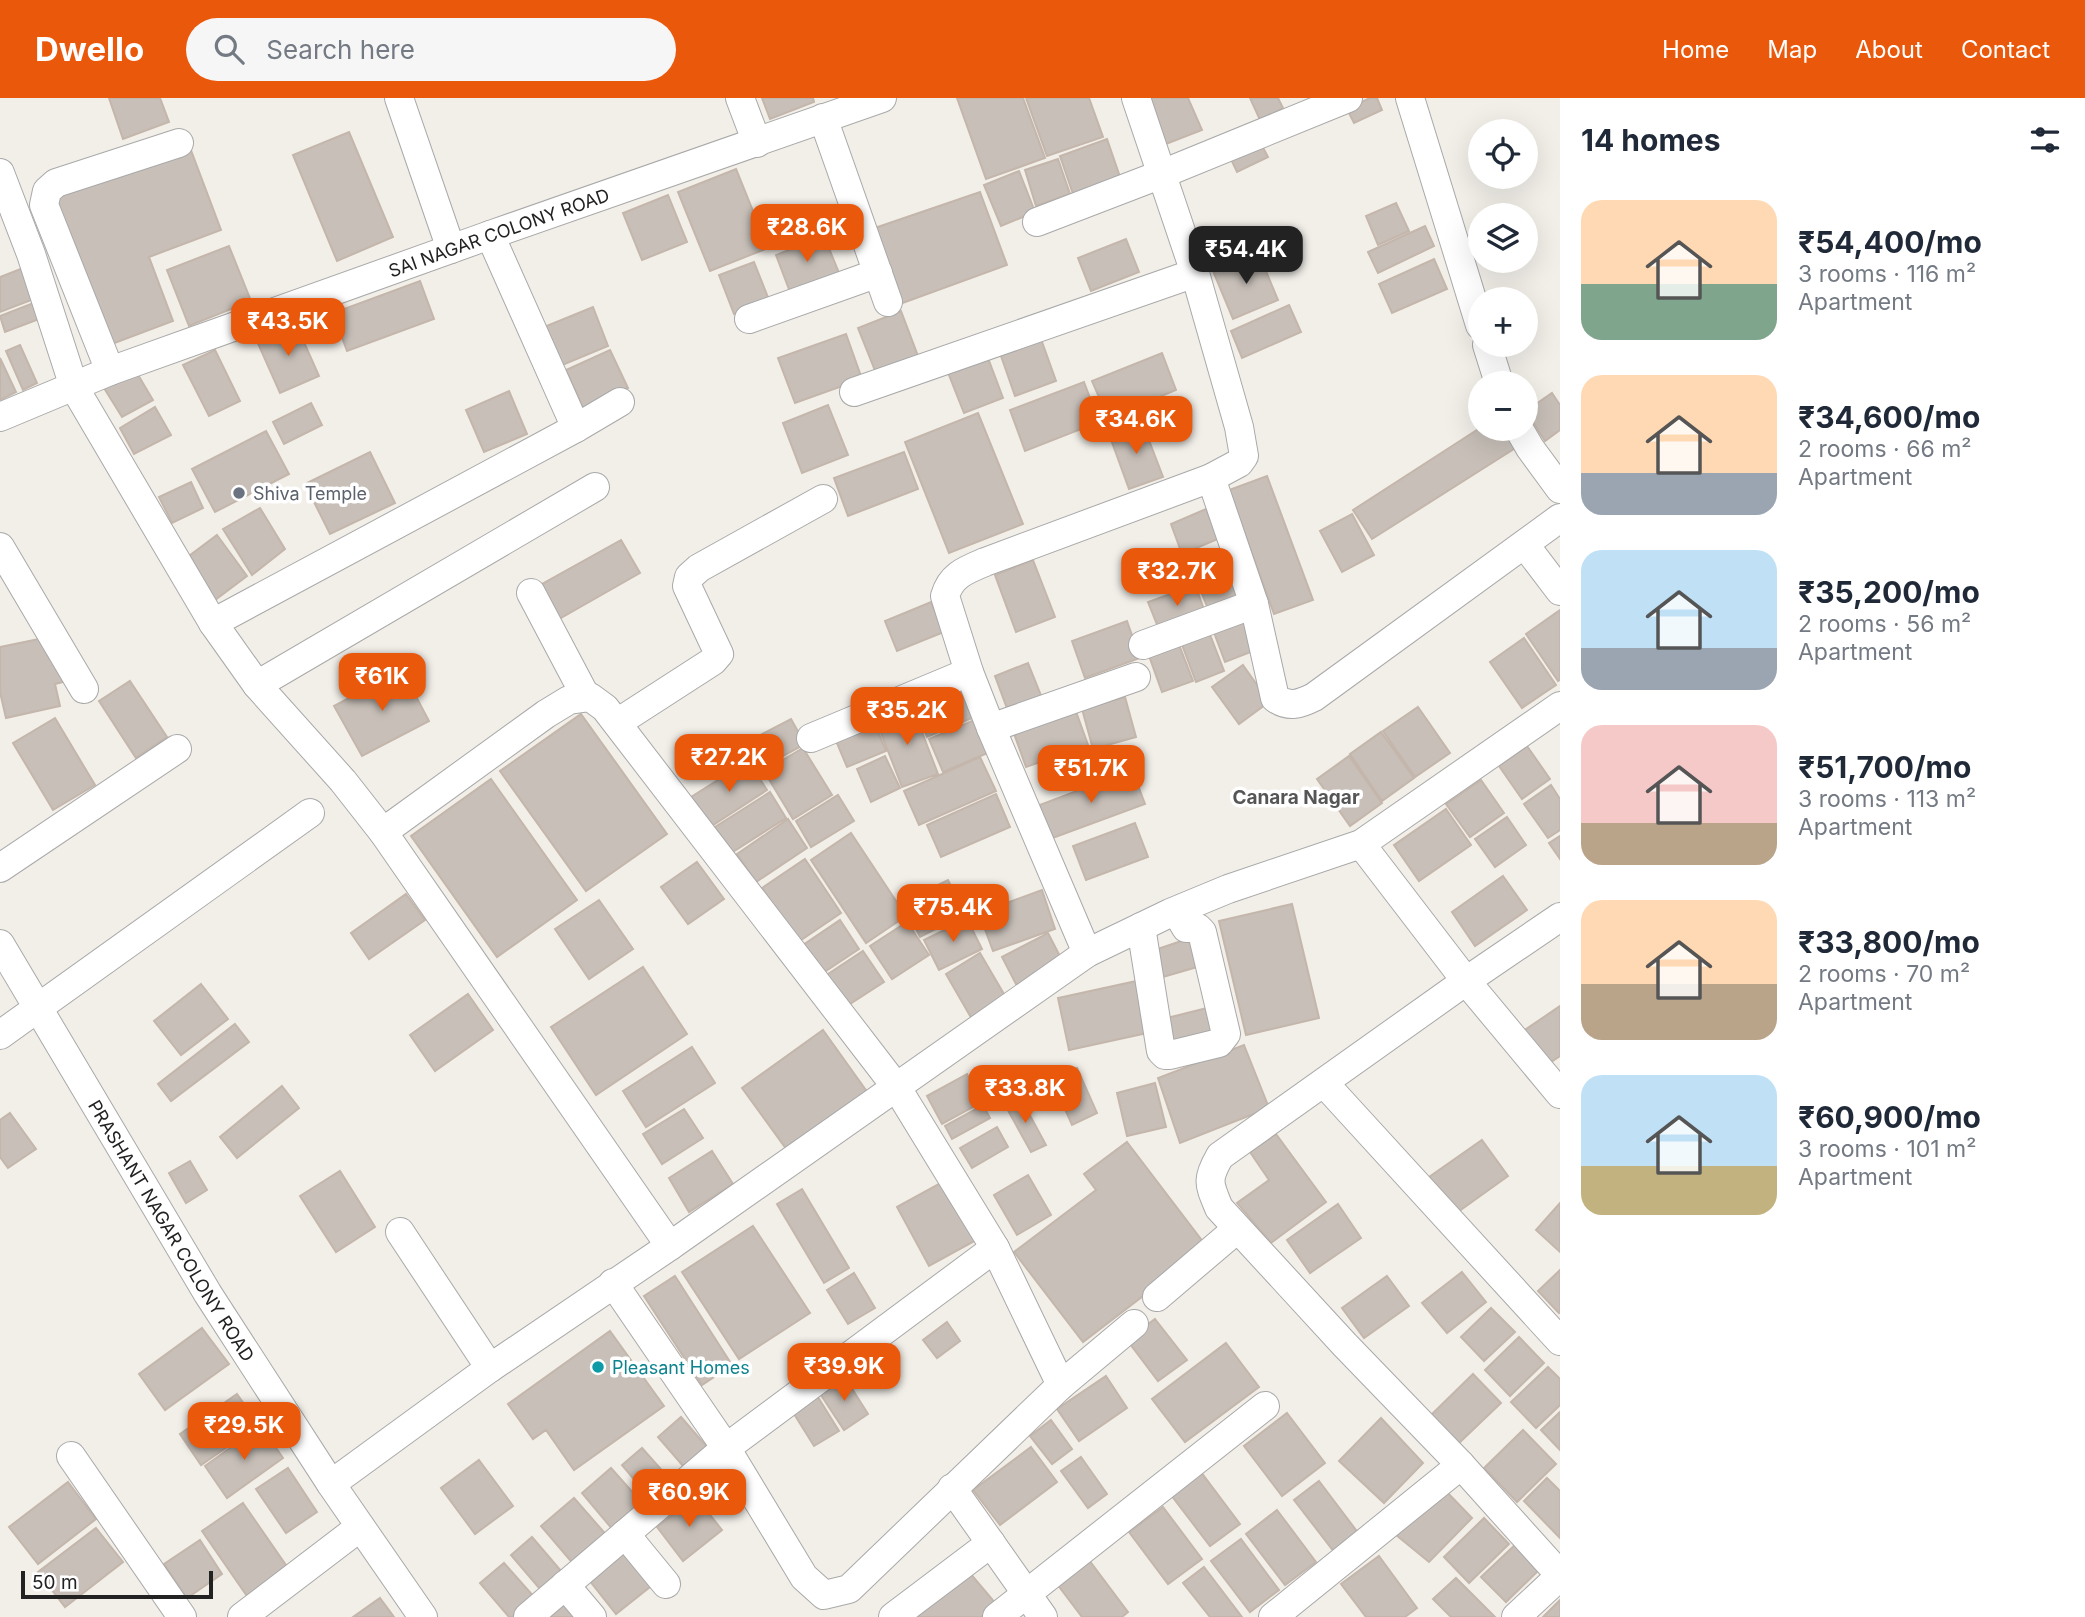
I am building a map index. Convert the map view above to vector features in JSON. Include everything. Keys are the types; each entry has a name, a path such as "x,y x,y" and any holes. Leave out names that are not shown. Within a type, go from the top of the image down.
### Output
{"street":[{"path":"399,98 451,249"},
{"path":"740,98 757,143"},
{"name":"SAI NAGAR COLONY ROAD","path":"0,417 110,371 490,234 882,98"},
{"path":"1087,953 991,728 969,672 946,596 948,585 958,574 1211,478 1239,463 1244,456 1243,444 1195,273 1136,98"},
{"path":"1037,222 1348,98"},
{"path":"1410,98 1468,287"},
{"path":"823,118 888,302"},
{"path":"110,371 44,205 47,191 56,183 179,143"},
{"path":"0,173 74,387 213,623 257,685 343,781 383,832 670,1246"},
{"path":"490,234 576,428"},
{"path":"37,275 68,264"},
{"path":"749,319 878,273"},
{"path":"854,392 1195,273"},
{"path":"213,623 620,402"},
{"path":"1526,441 1560,489"},
{"path":"1211,478 1254,604 1275,698 1284,705 1299,705 1314,697 1560,519"},
{"path":"257,685 595,487"},
{"path":"617,723 713,661 719,654 687,586 689,577 699,568 823,499"},
{"path":"1525,545 1560,591"},
{"path":"0,547 84,689"},
{"path":"531,593 586,697"},
{"path":"1143,645 1254,604"},
{"path":"811,738 969,672"},
{"path":"991,728 1136,677"},
{"path":"383,832 569,700 590,697 605,708 897,1088 995,1248 1061,1385"},
{"path":"331,1484 490,1368 670,1246 1087,953 1176,911 1295,864 1360,844 1560,706"},
{"path":"0,868 177,749"},
{"path":"0,1035 310,813"},
{"path":"1360,844 1466,981 1560,1094"},
{"path":"1141,927 1161,1051 1170,1055 1219,1043 1226,1034 1202,932 1198,928 1186,928 1176,911"},
{"path":"1516,1617 1560,1576 1461,1465 1237,1229 1219,1208 1211,1188 1210,1172 1220,1156 1560,917"},
{"name":"PRASHANT NAGAR COLONY ROAD","path":"0,944 208,1294 360,1528 424,1617"},
{"path":"1324,1083 1560,1341"},
{"path":"1157,1297 1237,1229"},
{"path":"400,1232 490,1368"},
{"path":"528,1617 726,1448 995,1248"},
{"path":"613,1283 726,1448 804,1577 824,1595 849,1589 1061,1385 1134,1324"},
{"path":"997,1617 1265,1406"},
{"path":"71,1456 182,1617"},
{"path":"1273,1617 1461,1465"},
{"path":"952,1488 1044,1617"},
{"path":"242,1617 360,1528"},
{"path":"625,1534 666,1584"},
{"path":"893,1617 991,1543"},
{"path":"565,1585 592,1617"}],"building":[{"path":"109,98 160,98 169,122 123,139"},
{"path":"762,98 813,98 814,102 770,119"},
{"path":"957,98 1023,98 1045,158 986,179"},
{"path":"1026,98 1089,98 1103,137 1047,156"},
{"path":"1147,98 1188,98 1202,130 1166,144"},
{"path":"1250,98 1278,98 1283,108 1260,120"},
{"path":"1370,98 1377,98 1382,110 1354,123 1347,109"},
{"path":"349,132 393,237 337,261 293,155"},
{"path":"1107,139 1120,177 1073,194 1060,156"},
{"path":"1260,142 1268,157 1237,172 1230,157"},
{"path":"189,145 221,230 149,257 173,321 104,347 48,198"},
{"path":"1058,159 1070,194 1036,206 1025,170"},
{"path":"736,169 768,248 710,271 678,192"},
{"path":"1019,171 1035,212 1001,226 984,185"},
{"path":"980,192 1007,265 900,304 875,228"},
{"path":"668,195 687,242 642,260 623,213"},
{"path":"1396,203 1409,231 1378,245 1366,216"},
{"path":"1425,226 1434,246 1378,273 1368,252"},
{"path":"824,236 839,273 790,292 776,255"},
{"path":"1126,239 1139,272 1091,291 1078,258"},
{"path":"229,246 251,301 189,326 167,270"},
{"path":"1258,252 1278,300 1233,319 1213,271"},
{"path":"1434,259 1447,289 1392,313 1379,284"},
{"path":"754,262 769,300 734,314 719,275"},
{"path":"23,268 34,299 0,312 0,277"},
{"path":"420,281 434,319 347,351 333,313"},
{"path":"36,302 42,318 5,332 0,316"},
{"path":"1289,305 1301,332 1242,358 1231,331"},
{"path":"593,307 608,346 560,366 544,327"},
{"path":"901,311 918,356 876,373 858,328"},
{"path":"295,322 319,376 280,393 256,339"},
{"path":"846,334 862,379 795,403 778,358"},
{"path":"1041,339 1056,381 1015,396 1000,353"},
{"path":"20,345 37,383 23,390 6,351"},
{"path":"215,350 240,401 209,416 183,365"},
{"path":"610,350 628,388 583,408 566,370"},
{"path":"985,350 1003,398 964,413 945,365"},
{"path":"1162,353 1176,390 1108,418 1092,381"},
{"path":"0,358 16,392 0,400"},
{"path":"134,368 153,400 122,417 104,388"},
{"path":"1084,382 1099,422 1025,451 1010,410"},
{"path":"509,391 527,434 484,452 466,410"},
{"path":"1552,393 1560,405 1560,430 1545,441 1538,430 1538,403"},
{"path":"311,403 322,425 284,444 273,422"},
{"path":"828,405 848,455 802,473 783,423"},
{"path":"155,407 171,435 134,454 120,428"},
{"path":"978,413 1023,524 949,553 905,442"},
{"path":"1142,422 1163,477 1129,489 1109,434"},
{"path":"266,431 289,474 215,512 192,469"},
{"path":"1468,436 1468,441 1513,441 1517,447 1372,539 1353,510"},
{"path":"370,452 395,503 330,534 305,484"},
{"path":"904,452 918,489 848,516 834,478"},
{"path":"1267,476 1313,600 1274,614 1229,490"},
{"path":"191,482 203,508 172,523 159,497"},
{"path":"260,508 285,549 252,575 223,529"},
{"path":"1206,509 1218,539 1182,554 1171,524"},
{"path":"1352,514 1374,555 1342,572 1320,531"},
{"path":"217,535 247,576 215,600 185,559"},
{"path":"621,540 640,573 554,622 535,588"},
{"path":"1033,560 1055,617 1016,632 995,575"},
{"path":"1226,563 1241,601 1210,614 1195,576"},
{"path":"1195,585 1206,615 1160,632 1148,602"},
{"path":"931,602 944,632 897,651 885,621"},
{"path":"1560,610 1560,680 1558,681 1526,634"},
{"path":"1248,614 1261,648 1225,662 1212,627"},
{"path":"1127,621 1140,658 1085,678 1072,641"},
{"path":"1209,632 1224,671 1196,682 1181,642"},
{"path":"44,638 49,658 57,657 63,682 55,684 60,706 6,718 0,692 0,647"},
{"path":"1524,638 1556,685 1522,708 1490,662"},
{"path":"1178,642 1193,681 1162,692 1148,653"},
{"path":"1028,663 1042,698 1008,711 995,676"},
{"path":"1243,665 1269,702 1239,724 1212,687"},
{"path":"402,670 429,721 362,756 334,706"},
{"path":"130,681 167,737 136,758 99,701"},
{"path":"963,684 977,716 927,737 914,705"},
{"path":"1125,697 1136,737 1093,749 1082,709"},
{"path":"912,706 938,774 902,787 876,720"},
{"path":"1074,706 1088,745 1026,767 1012,728"},
{"path":"1418,707 1450,753 1415,777 1383,731"},
{"path":"581,714 667,834 586,891 500,771"},
{"path":"55,718 95,785 53,810 13,743"},
{"path":"791,719 805,744 759,769 745,743"},
{"path":"977,719 990,752 943,772 929,739"},
{"path":"873,720 886,751 847,767 834,736"},
{"path":"1381,732 1414,778 1382,801 1350,754"},
{"path":"1527,746 1550,779 1522,799 1499,766"},
{"path":"803,748 832,795 793,819 764,771"},
{"path":"885,756 900,788 871,802 857,769"},
{"path":"1349,756 1382,803 1350,826 1317,779"},
{"path":"980,757 996,791 919,825 904,791"},
{"path":"748,761 767,790 710,827 691,797"},
{"path":"1132,770 1145,804 1050,839 1037,806"},
{"path":"491,779 577,900 497,957 411,836"},
{"path":"1481,780 1504,813 1470,837 1446,804"},
{"path":"1551,785 1560,799 1560,830 1548,838 1524,804"},
{"path":"770,792 786,818 731,853 715,827"},
{"path":"996,794 1010,827 941,857 927,825"},
{"path":"838,795 854,821 811,847 796,821"},
{"path":"1446,809 1471,845 1419,881 1394,845"},
{"path":"1507,817 1526,845 1495,867 1475,839"},
{"path":"788,819 807,848 756,882 737,854"},
{"path":"1135,823 1148,857 1086,880 1073,846"},
{"path":"851,833 906,916 866,943 811,860"},
{"path":"1560,836 1560,859 1549,843"},
{"path":"805,859 841,913 798,942 762,888"},
{"path":"697,862 724,899 688,924 661,887"},
{"path":"1503,876 1527,910 1475,946 1452,912"},
{"path":"948,880 965,914 920,937 903,902"},
{"path":"1042,890 1055,929 993,951 979,913"},
{"path":"406,894 425,920 369,959 351,933"},
{"path":"599,900 633,949 589,979 555,929"},
{"path":"1292,904 1319,1018 1246,1035 1219,921"},
{"path":"967,919 982,949 939,970 924,940"},
{"path":"840,920 859,949 820,975 800,947"},
{"path":"907,922 929,955 892,979 870,946"},
{"path":"1048,933 1064,964 1018,988 1002,957"},
{"path":"1196,936 1204,965 1156,979 1149,952"},
{"path":"863,951 884,982 842,1009 822,978"},
{"path":"980,953 1008,1001 973,1021 946,974"},
{"path":"643,967 687,1034 596,1095 551,1027"},
{"path":"1141,980 1152,1032 1069,1050 1058,998"},
{"path":"201,984 228,1019 181,1055 154,1021"},
{"path":"468,994 493,1030 435,1071 410,1035"},
{"path":"1560,1006 1560,1056 1542,1068 1519,1034"},
{"path":"1211,1007 1219,1036 1167,1049 1159,1020"},
{"path":"235,1024 249,1042 171,1101 158,1084"},
{"path":"823,1030 868,1093 787,1150 742,1088"},
{"path":"1244,1045 1269,1108 1180,1143 1158,1078"},
{"path":"692,1047 715,1083 646,1127 623,1091"},
{"path":"1077,1068 1097,1113 1072,1125 1052,1080"},
{"path":"967,1074 982,1102 942,1124 927,1096"},
{"path":"1155,1083 1166,1127 1127,1136 1117,1093"},
{"path":"282,1086 299,1108 237,1158 220,1137"},
{"path":"1020,1097 1046,1145 1031,1152 1005,1105"},
{"path":"983,1105 990,1118 952,1139 945,1126"},
{"path":"684,1109 703,1138 662,1164 643,1134"},
{"path":"10,1113 36,1149 8,1168 0,1157 0,1120"},
{"path":"997,1127 1008,1147 972,1168 960,1148"},
{"path":"1276,1134 1326,1202 1271,1243 1237,1203 1269,1180 1250,1152"},
{"path":"1482,1140 1508,1176 1451,1217 1422,1182"},
{"path":"1127,1142 1207,1247 1083,1342 1014,1252 1096,1190 1084,1174"},
{"path":"712,1151 733,1184 689,1212 669,1178"},
{"path":"190,1161 207,1190 186,1203 169,1173"},
{"path":"340,1171 375,1227 336,1252 300,1196"},
{"path":"1028,1175 1051,1215 1017,1235 994,1195"},
{"path":"946,1180 978,1239 929,1266 897,1207"},
{"path":"802,1189 849,1268 824,1283 777,1204"},
{"path":"1560,1203 1560,1252 1536,1230"},
{"path":"1338,1204 1361,1238 1310,1273 1287,1240"},
{"path":"753,1226 810,1313 739,1359 682,1272"},
{"path":"1560,1270 1560,1312 1559,1313 1538,1291"},
{"path":"1462,1272 1486,1302 1447,1333 1422,1303"},
{"path":"854,1273 875,1308 848,1324 827,1290"},
{"path":"675,1276 732,1365 702,1385 644,1296"},
{"path":"1387,1276 1409,1306 1364,1338 1342,1308"},
{"path":"1491,1308 1515,1332 1484,1361 1461,1337"},
{"path":"1155,1319 1187,1360 1158,1381 1127,1340"},
{"path":"947,1322 960,1341 937,1358 923,1340"},
{"path":"202,1328 229,1364 165,1410 139,1374"},
{"name":"Pleasant Homes","path":"610,1331 664,1406 574,1470 546,1430 533,1439 508,1404"},
{"path":"1519,1337 1544,1363 1510,1396 1485,1370"},
{"path":"1226,1343 1259,1387 1185,1442 1152,1399"},
{"path":"1548,1367 1560,1379 1560,1405 1536,1428 1511,1402"},
{"path":"1473,1374 1501,1403 1459,1443 1431,1415"},
{"path":"844,1376 868,1414 844,1430 819,1392"},
{"path":"1106,1376 1127,1408 1079,1441 1057,1409"},
{"path":"237,1394 259,1425 201,1465 180,1434"},
{"path":"816,1394 839,1431 814,1446 791,1409"},
{"path":"1560,1412 1560,1450 1541,1430"},
{"path":"1287,1413 1325,1463 1282,1496 1244,1446"},
{"path":"681,1417 707,1447 684,1467 658,1437"},
{"path":"1381,1418 1423,1463 1384,1503 1339,1461"},
{"path":"1051,1420 1072,1449 1052,1464 1030,1436"},
{"path":"261,1426 283,1458 227,1498 205,1466"},
{"path":"1523,1430 1556,1464 1517,1502 1484,1468"},
{"path":"1031,1447 1057,1482 1000,1525 973,1490"},
{"path":"642,1448 674,1484 653,1502 622,1465"},
{"path":"1081,1457 1107,1494 1088,1508 1061,1471"},
{"path":"479,1460 513,1506 475,1534 441,1488"},
{"path":"288,1468 317,1512 286,1533 256,1489"},
{"path":"611,1468 643,1504 613,1530 582,1493"},
{"path":"1201,1472 1240,1524 1210,1546 1171,1495"},
{"path":"1547,1478 1560,1491 1560,1538 1524,1501"},
{"path":"1319,1481 1359,1534 1335,1553 1294,1500"},
{"path":"68,1482 96,1519 38,1564 9,1527"},
{"path":"1443,1488 1472,1518 1429,1562 1396,1535"},
{"path":"696,1497 722,1530 683,1561 657,1527"},
{"path":"574,1498 609,1538 576,1567 541,1526"},
{"path":"243,1503 288,1568 247,1596 202,1531"},
{"path":"1163,1507 1202,1559 1168,1584 1129,1532"},
{"path":"1277,1510 1316,1562 1285,1585 1246,1534"},
{"path":"1484,1518 1509,1544 1469,1583 1444,1557"},
{"path":"96,1528 123,1562 65,1607 38,1572"},
{"path":"532,1537 561,1571 540,1589 511,1555"},
{"path":"1241,1539 1279,1590 1250,1612 1211,1561"},
{"path":"200,1540 222,1574 187,1598 164,1564"},
{"path":"1516,1544 1540,1569 1506,1602 1481,1577"},
{"path":"633,1545 660,1579 616,1614 589,1580"},
{"path":"1379,1556 1417,1608 1405,1617 1366,1617 1341,1584"},
{"path":"1089,1560 1128,1612 1122,1617 1082,1617 1057,1584"},
{"path":"504,1563 535,1598 513,1617 509,1617 480,1583"},
{"path":"1204,1567 1242,1617 1210,1617 1183,1583"},
{"path":"969,1572 997,1605 981,1617 909,1617"},
{"path":"1456,1578 1495,1617 1451,1617 1433,1599"},
{"path":"380,1598 394,1617 353,1617"},
{"path":"572,1598 587,1617 548,1617"},
{"path":"1560,1600 1560,1617 1543,1617"}],"place":[{"name":"Shiva Temple","path":"239,493"},
{"name":"Pleasant Homes","path":"598,1367"}],"district":[{"name":"Canara Nagar","path":"1296,797"}]}
